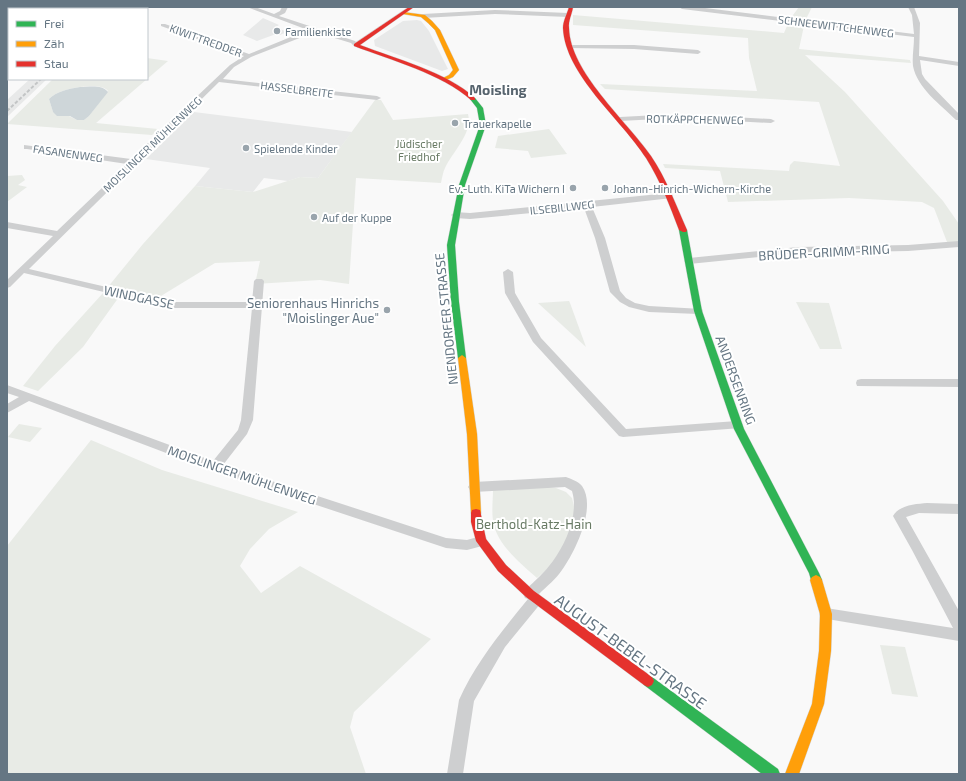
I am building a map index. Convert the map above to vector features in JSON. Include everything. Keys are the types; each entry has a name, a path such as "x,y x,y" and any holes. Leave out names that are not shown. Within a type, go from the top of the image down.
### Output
{"street":[{"path":"250,7 315,30 316,33 348,44 356,45 408,10 423,16 437,30 456,70 451,76 444,79"},
{"path":"274,16 283,12 285,7"},
{"name":"SCHNEEWITTCHENWEG","path":"682,7 721,9 799,22 918,36"},
{"path":"911,7 916,15 918,36 916,58 919,74 928,86 959,118"},
{"path":"423,16 495,12 569,11"},
{"name":"ANDERSENRING","path":"569,11 566,22 570,47 576,60 592,85 620,119 648,157 669,196 683,230 698,311 737,425 814,573 826,614 825,651 818,704 792,774"},
{"name":"KIWITTREDDER","path":"163,25 249,56"},
{"name":"MOISLINGER MÜHLENWEG","path":"7,285 232,66 249,56 315,30"},
{"name":"NIENDORFER STRASSE","path":"356,45 444,79 463,90 480,108 483,119 483,125 462,184 452,245 452,268 455,302 472,434 476,522 481,541"},
{"path":"570,47 634,47 698,52"},
{"path":"916,58 959,64"},
{"name":"HASSELBREITE","path":"217,80 377,98"},
{"name":"ROTKÄPPCHENWEG","path":"620,119 677,116 771,121"},
{"name":"FASANENWEG","path":"27,147 133,162"},
{"name":"ILSEBILLWEG","path":"456,216 588,205 669,196"},
{"path":"588,205 600,238 615,292 623,300 632,305 649,309 698,311"},
{"path":"7,225 59,234"},
{"name":"BRÜDER-GRIMM-RING","path":"689,261 798,250 908,248 959,244"},
{"name":"WINDGASSE","path":"22,270 171,305 257,305"},
{"path":"508,272 510,293 537,340 623,434 737,425"},
{"path":"215,467 243,431 247,420 259,281"},
{"path":"861,383 959,382"},
{"name":"MOISLINGER MÜHLENWEG","path":"7,389 215,467 446,543 467,545 481,541"},
{"path":"7,409 28,397"},
{"path":"455,774 467,700 476,682 500,643 533,597 558,566 571,544 577,525 581,501 578,490 573,485 566,482 474,487"},
{"path":"959,509 917,509 904,511 899,516 917,546 959,625"},
{"name":"AUGUST-BEBEL-STRASSE","path":"481,541 502,568 533,597 773,774"},
{"path":"826,614 959,635"}],"shaded area":[{"path":"263,18 279,25 276,27 287,32 280,35 276,34 257,41 243,35"},
{"path":"403,21 421,21 429,31 448,69 442,71 375,46 374,40"},
{"path":"29,80 46,80 7,117 7,100"},
{"path":"80,87 99,87 108,92 84,120 77,120 70,116 57,116 53,112 49,99 59,92"},
{"path":"194,112 352,132 318,178 300,177 288,181 264,178 253,192 195,186 210,168 146,159"}],"green space":[{"path":"799,7 812,7 805,21 799,49 910,60 911,63 805,55 845,92 943,201 959,224 959,242 947,242 934,208 922,202 849,198 728,202 720,171 665,168 663,164 789,171 790,165 794,161 840,166 819,102 605,89 600,84 757,91 749,58 748,38 573,25 573,15 784,33 790,19"},
{"path":"148,58 168,61 148,78"},
{"path":"52,80 146,80 96,123 158,129 152,135 7,124","holes":["91,86 102,87 108,91 89,116 84,120 77,120 69,116 53,112 49,99 52,96 63,91"]},
{"name":"Jüdischer Friedhof","path":"375,100 381,100 393,120 468,114 469,121 465,135 445,168 441,183 356,178 349,284 320,280 255,284 260,261 215,263 156,299 124,292 83,347 38,391 23,386 55,346 103,293 143,244 195,186 253,192 300,177 318,178"},
{"path":"549,129 567,154 531,158 528,151 495,148 498,136"},
{"path":"22,175 25,180 18,185 27,187 7,202 7,176"},
{"path":"569,301 570,303 586,347 538,303"},
{"path":"796,302 829,303 842,349 820,349"},
{"path":"19,424 42,428 30,442 8,437"},
{"path":"91,440 162,470 298,512 269,529 250,549 240,566 261,593 300,566 431,639 354,712 350,727 366,774 7,774 7,546"},
{"name":"Berthold-Katz-Hain","path":"541,486 556,488 566,492 572,498 575,510 573,528 553,564 537,578 511,554 500,540 494,525 492,508 493,490"},
{"path":"880,645 905,647 918,697 892,694"}],"railway":[{"path":"7,111 40,80"}],"traffic: fast":[{"path":"462,358 455,302 451,245 462,185 483,125 480,108 473,99"},
{"path":"683,230 698,311 739,429 814,573 816,580"},
{"path":"648,681 773,774"}],"traffic: slow":[{"path":"405,13 423,16 437,30 456,70 451,76 444,79"},
{"path":"462,358 472,434 476,513"},
{"path":"792,774 818,704 825,651 826,614 816,580"}],"traffic: jam":[{"path":"356,45 412,7"},
{"path":"571,7 566,28 569,44 576,61 599,96 649,158 667,193 683,230"},
{"path":"356,45 444,79 463,90 473,99"},
{"path":"476,513 476,522 481,541 502,568 530,594 648,681"}],"place":[{"name":"Familienkiste","path":"277,31"},
{"name":"Trauerkapelle","path":"455,123"},
{"name":"Spielende Kinder","path":"246,148"},
{"name":"Ev.-Luth. KiTa Wichern I","path":"573,188"},
{"name":"Johann-Hinrich-Wichern-Kirche","path":"605,188"},
{"name":"Auf der Kuppe","path":"314,217"},
{"name":"Seniorenhaus Hinrichs \"Moislinger Aue\"","path":"387,310"}],"district":[{"name":"Moisling","path":"498,89"}]}
